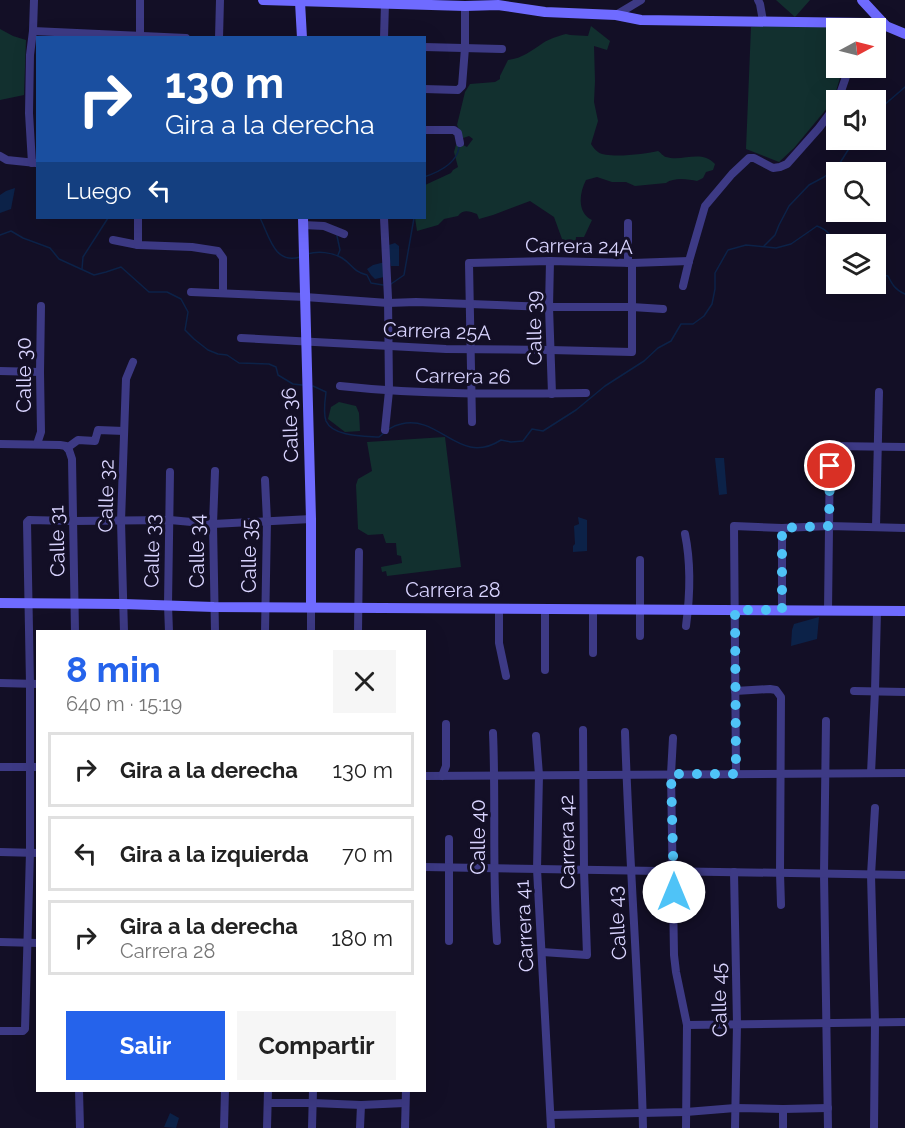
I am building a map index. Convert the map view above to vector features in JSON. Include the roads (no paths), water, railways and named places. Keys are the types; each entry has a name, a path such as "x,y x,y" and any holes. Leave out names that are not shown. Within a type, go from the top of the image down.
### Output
{"street":[{"path":"0,156 7,160 35,163 29,113 34,0"},
{"path":"140,0 140,36"},
{"path":"219,36 220,0"},
{"path":"263,0 465,6 497,3 545,12 616,15 641,20 826,24"},
{"path":"616,15 641,0"},
{"path":"758,0 763,21"},
{"path":"862,0 879,18"},
{"path":"300,2 302,36"},
{"path":"384,36 385,3"},
{"path":"426,88 461,89 465,48 465,6"},
{"path":"886,26 905,34"},
{"path":"33,31 122,36"},
{"path":"426,47 502,49"},
{"path":"683,286 705,206 732,174 749,158 754,158 773,168 787,164 826,118"},
{"path":"426,130 454,130 458,133 460,143"},
{"path":"138,219 138,245"},
{"path":"384,219 389,391 385,430"},
{"path":"303,221 344,234"},
{"name":"Calle 36","path":"303,221 311,519 311,630"},
{"path":"628,224 632,307"},
{"path":"113,240 138,245 218,251 223,258 223,293"},
{"name":"Calle 39","path":"550,261 552,394"},
{"name":"Carrera 24A","path":"470,304 469,263 689,261"},
{"path":"191,292 549,307 663,309"},
{"path":"470,304 472,422"},
{"name":"Calle 30","path":"37,444 41,432 41,306"},
{"name":"Carrera 25A","path":"242,338 470,350 632,352 632,307"},
{"name":"Calle 32","path":"124,630 120,521 126,379 133,362"},
{"path":"0,371 40,372"},
{"name":"Carrera 26","path":"340,386 389,391 472,394 586,393"},
{"path":"876,527 879,392"},
{"path":"0,444 60,445 68,449 78,440 95,441 98,430 124,431"},
{"path":"828,611 830,446 905,447"},
{"name":"Calle 31","path":"68,449 72,459 75,630"},
{"name":"Calle 34","path":"214,471 215,630"},
{"name":"Calle 33","path":"169,630 170,472"},
{"name":"Calle 35","path":"265,480 267,521 265,630"},
{"path":"0,1031 20,1032 25,1029 27,943 34,853 34,684 27,522 170,520 213,524 311,519"},
{"path":"736,774 734,526 905,528"},
{"path":"782,528 782,610"},
{"path":"685,534 688,552 686,626"},
{"path":"358,630 359,552"},
{"path":"640,560 640,636"},
{"name":"Carrera 28","path":"0,603 214,607 905,611"},
{"path":"499,608 499,643 506,676"},
{"path":"545,609 545,670"},
{"path":"593,609 593,653"},
{"path":"871,773 877,611"},
{"path":"0,683 34,684"},
{"path":"735,691 770,688 776,690 781,697 781,905"},
{"path":"854,690 905,692"},
{"path":"826,721 824,874 828,1128"},
{"path":"442,776 446,766 446,724"},
{"name":"Carrera 42","path":"542,952 587,955 583,730"},
{"name":"Calle 43","path":"625,732 643,1128"},
{"name":"Calle 40","path":"493,734 494,905 497,941"},
{"name":"Carrera 41","path":"536,735 537,869 550,1128"},
{"path":"673,738 671,774 674,955 687,1025 687,1128"},
{"path":"0,766 33,767"},
{"path":"426,776 905,773"},
{"path":"874,1128 875,1022 871,875 875,808"},
{"path":"449,839 449,940"},
{"path":"0,852 34,853"},
{"path":"426,867 905,875"},
{"name":"Calle 45","path":"734,872 737,1024 735,1128"},
{"path":"0,942 36,943"},
{"path":"687,1025 905,1022"},
{"path":"79,1092 80,1128"},
{"path":"224,1128 225,1092"},
{"path":"267,1128 268,1092"},
{"path":"312,1128 313,1092"},
{"path":"405,1128 406,1092"},
{"path":"268,1103 362,1105 405,1103"},
{"path":"360,1128 362,1105"},
{"path":"550,1114 686,1112 735,1108 828,1108"},
{"path":"783,1109 783,1128"}],"water":[{"path":"15,188 11,209 0,213 0,195"},
{"path":"395,243 399,246 399,266 391,266 386,246"},
{"path":"385,262 384,277 375,279 367,269"},
{"path":"715,458 724,458 727,494 719,495"},
{"path":"578,517 587,520 587,551 573,552 574,526 579,524"},
{"path":"819,617 817,639 791,646 794,624"},
{"path":"170,1113 179,1118 176,1128 164,1127"}],"waterway":[{"path":"886,103 905,87"},
{"path":"426,176 441,170 451,162 458,153 459,147"},
{"path":"764,246 775,235 789,206 809,185 838,166 848,150"},
{"path":"82,269 83,257 107,219"},
{"path":"260,219 278,253 284,257 300,257"},
{"path":"391,284 404,275 414,219"},
{"path":"389,429 399,424 415,423 427,426 461,444 473,447 486,447 501,440 523,441 532,429 543,431 644,361 658,348 671,341 681,324 693,324 704,316 712,304 715,273 728,250 746,245 776,248 791,244 817,226 829,234"},
{"path":"0,235 11,231 50,248 59,259 94,275 121,267 149,292 167,292 181,299 188,312 185,330 208,350 227,355 239,363 269,364 276,367 278,375 293,384 302,385"},
{"path":"337,236 340,250 338,255"},
{"path":"307,254 334,254 358,272 367,275 371,283 383,285"},
{"path":"886,276 896,289 905,294"},
{"path":"313,386 326,392 325,418 335,430 350,435 379,437 385,432"}]}
